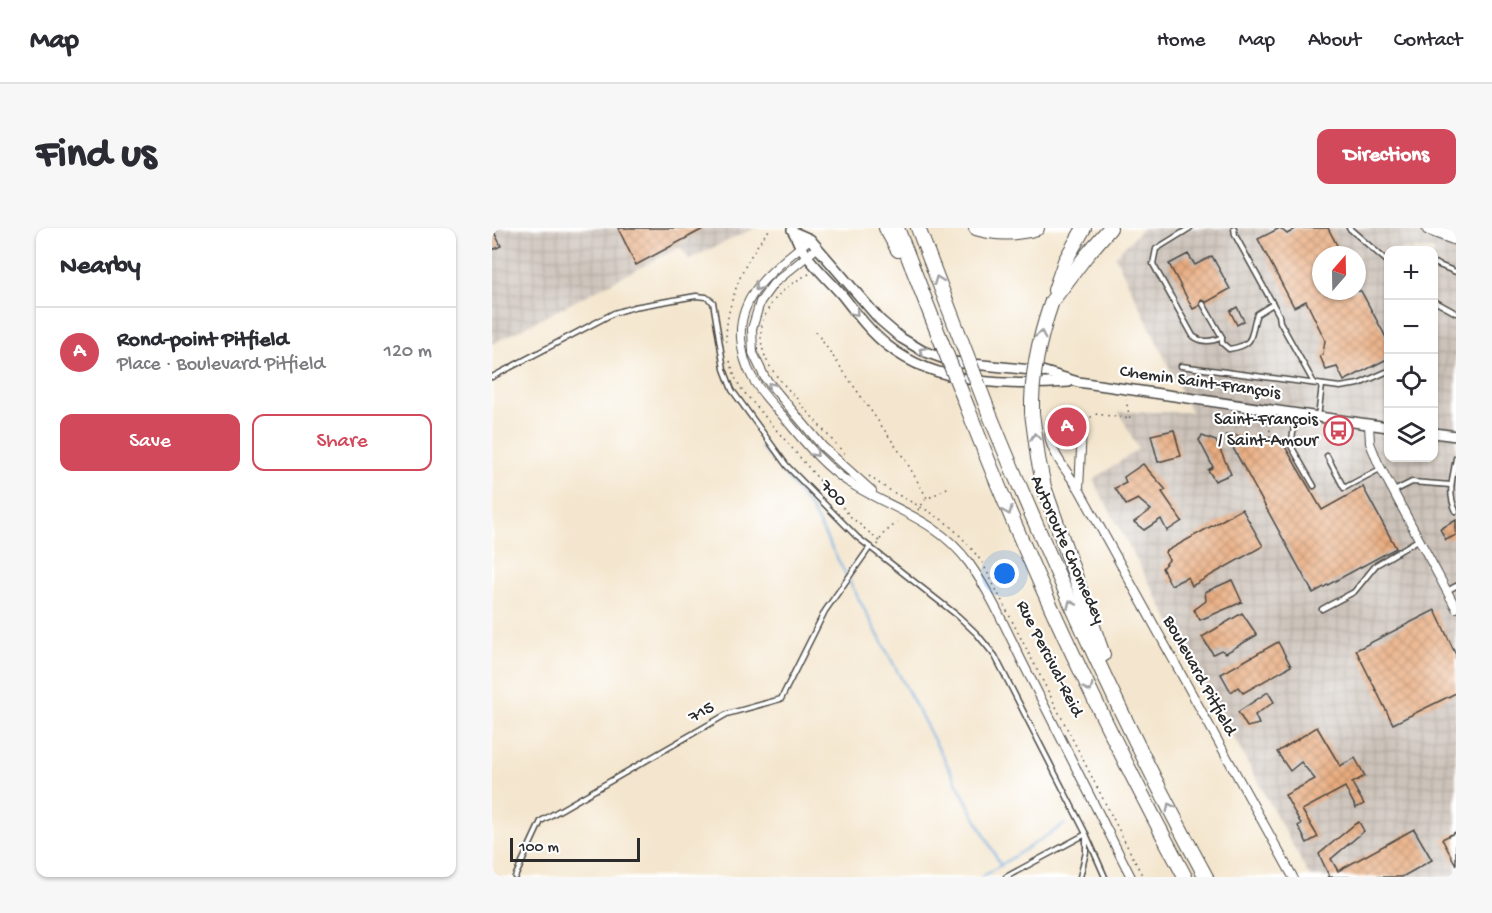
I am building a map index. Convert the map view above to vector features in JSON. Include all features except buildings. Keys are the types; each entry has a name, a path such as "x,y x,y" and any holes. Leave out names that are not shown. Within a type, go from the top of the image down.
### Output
{"highway":[{"path":"886,228 927,303"},
{"name":"Autoroute Chomedey","path":"897,228 1008,509 1064,635 1185,877"},
{"name":"Autoroute Chomedey","path":"918,228 989,413 1051,559 1123,714 1206,877"},
{"path":"976,228 989,232 1010,233 1036,228"},
{"path":"1084,228 1065,261 1035,361 1032,413 1044,487 1123,714"},
{"path":"1052,301 1110,228"},
{"path":"1429,228 1456,238"}],"street":[{"name":"Chemin Saint-François","path":"792,230 810,239 880,320 901,338 923,351 953,362 1042,371 1078,382 1384,426"},
{"name":"Chemin Saint-François","path":"792,230 800,247 877,336 899,354 922,367 947,375 995,381 1040,384 1078,382"},
{"name":"Rue Percival-Reid","path":"810,239 764,278 748,303 741,333 746,365 757,386 825,464 854,486 932,526 952,543 977,575 1131,877"},
{"name":"Rue Percival-Reid","path":"818,247 773,284 760,302 752,329 752,345 756,361 769,384 823,447 854,477 885,501"},
{"name":"Boulevard Pitfield","path":"1079,489 1082,429 1080,424 1072,419 1062,418 1051,427 1050,442 1079,489 1293,877"},
{"path":"1369,424 1370,443 1381,469 1456,608"},
{"path":"1438,434 1456,436"}],"lane":[{"path":"1190,228 1156,249 1153,264 1193,336 1210,341 1222,337"},
{"path":"1234,228 1235,235 1280,315 1280,322 1314,384"},
{"path":"1349,228 1384,258"},
{"path":"1380,254 1384,254"},
{"path":"1438,265 1456,272"},
{"name":"700","path":"492,377 614,313 696,296 706,297 713,302 723,369 732,390 787,466 857,537 958,616 995,656 1086,834 1105,877"},
{"path":"1438,303 1456,313"},
{"path":"1203,304 1222,337 1222,343 1228,349 1244,345 1252,336 1257,314 1273,304"},
{"path":"1181,366 1322,385 1350,386 1384,373"},
{"path":"1318,417 1322,385"},
{"path":"1296,413 1291,446 1314,486"},
{"path":"1327,456 1344,488 1381,469"},
{"path":"1456,458 1450,485 1452,503 1456,511"},
{"path":"1393,492 1412,482 1450,485"},
{"path":"1322,609 1354,592 1376,564 1419,540"},
{"name":"715","path":"515,877 541,821 727,714 782,699 825,611 872,548"},
{"path":"1447,591 1456,586"},
{"path":"1006,877 1086,834 1086,852 1080,877"}],"path":[{"path":"810,274 785,287 774,298 764,321 763,347 772,369 851,461"},
{"path":"816,332 906,461 927,498"},
{"path":"1084,421 1097,414 1130,419 1126,400"},
{"path":"1269,437 1271,420"},
{"name":"Rue Percival-Reid","path":"869,477 940,518 975,553 988,572 1143,877"},
{"path":"914,516 927,498 949,487"},
{"path":"872,548 882,535 903,517 905,512"}],"shaded area":[{"path":"492,228 755,228 689,259 680,247 492,344"},
{"path":"1143,228 1403,228 1456,249 1456,877 1310,877 1093,480 1138,449 1119,412 1191,412 1115,256"}],"green space":[{"path":"1063,429 1069,429 1074,437 1072,443 1063,445 1058,440 1058,434"}],"waterway":[{"path":"761,447 811,509 1001,866"},
{"path":"982,877 1065,824"}],"place":[{"name":"Rond-point Pitfield","path":"1067,427"},
{"name":"Saint-François / Saint-Amour","path":"1339,430"}]}
